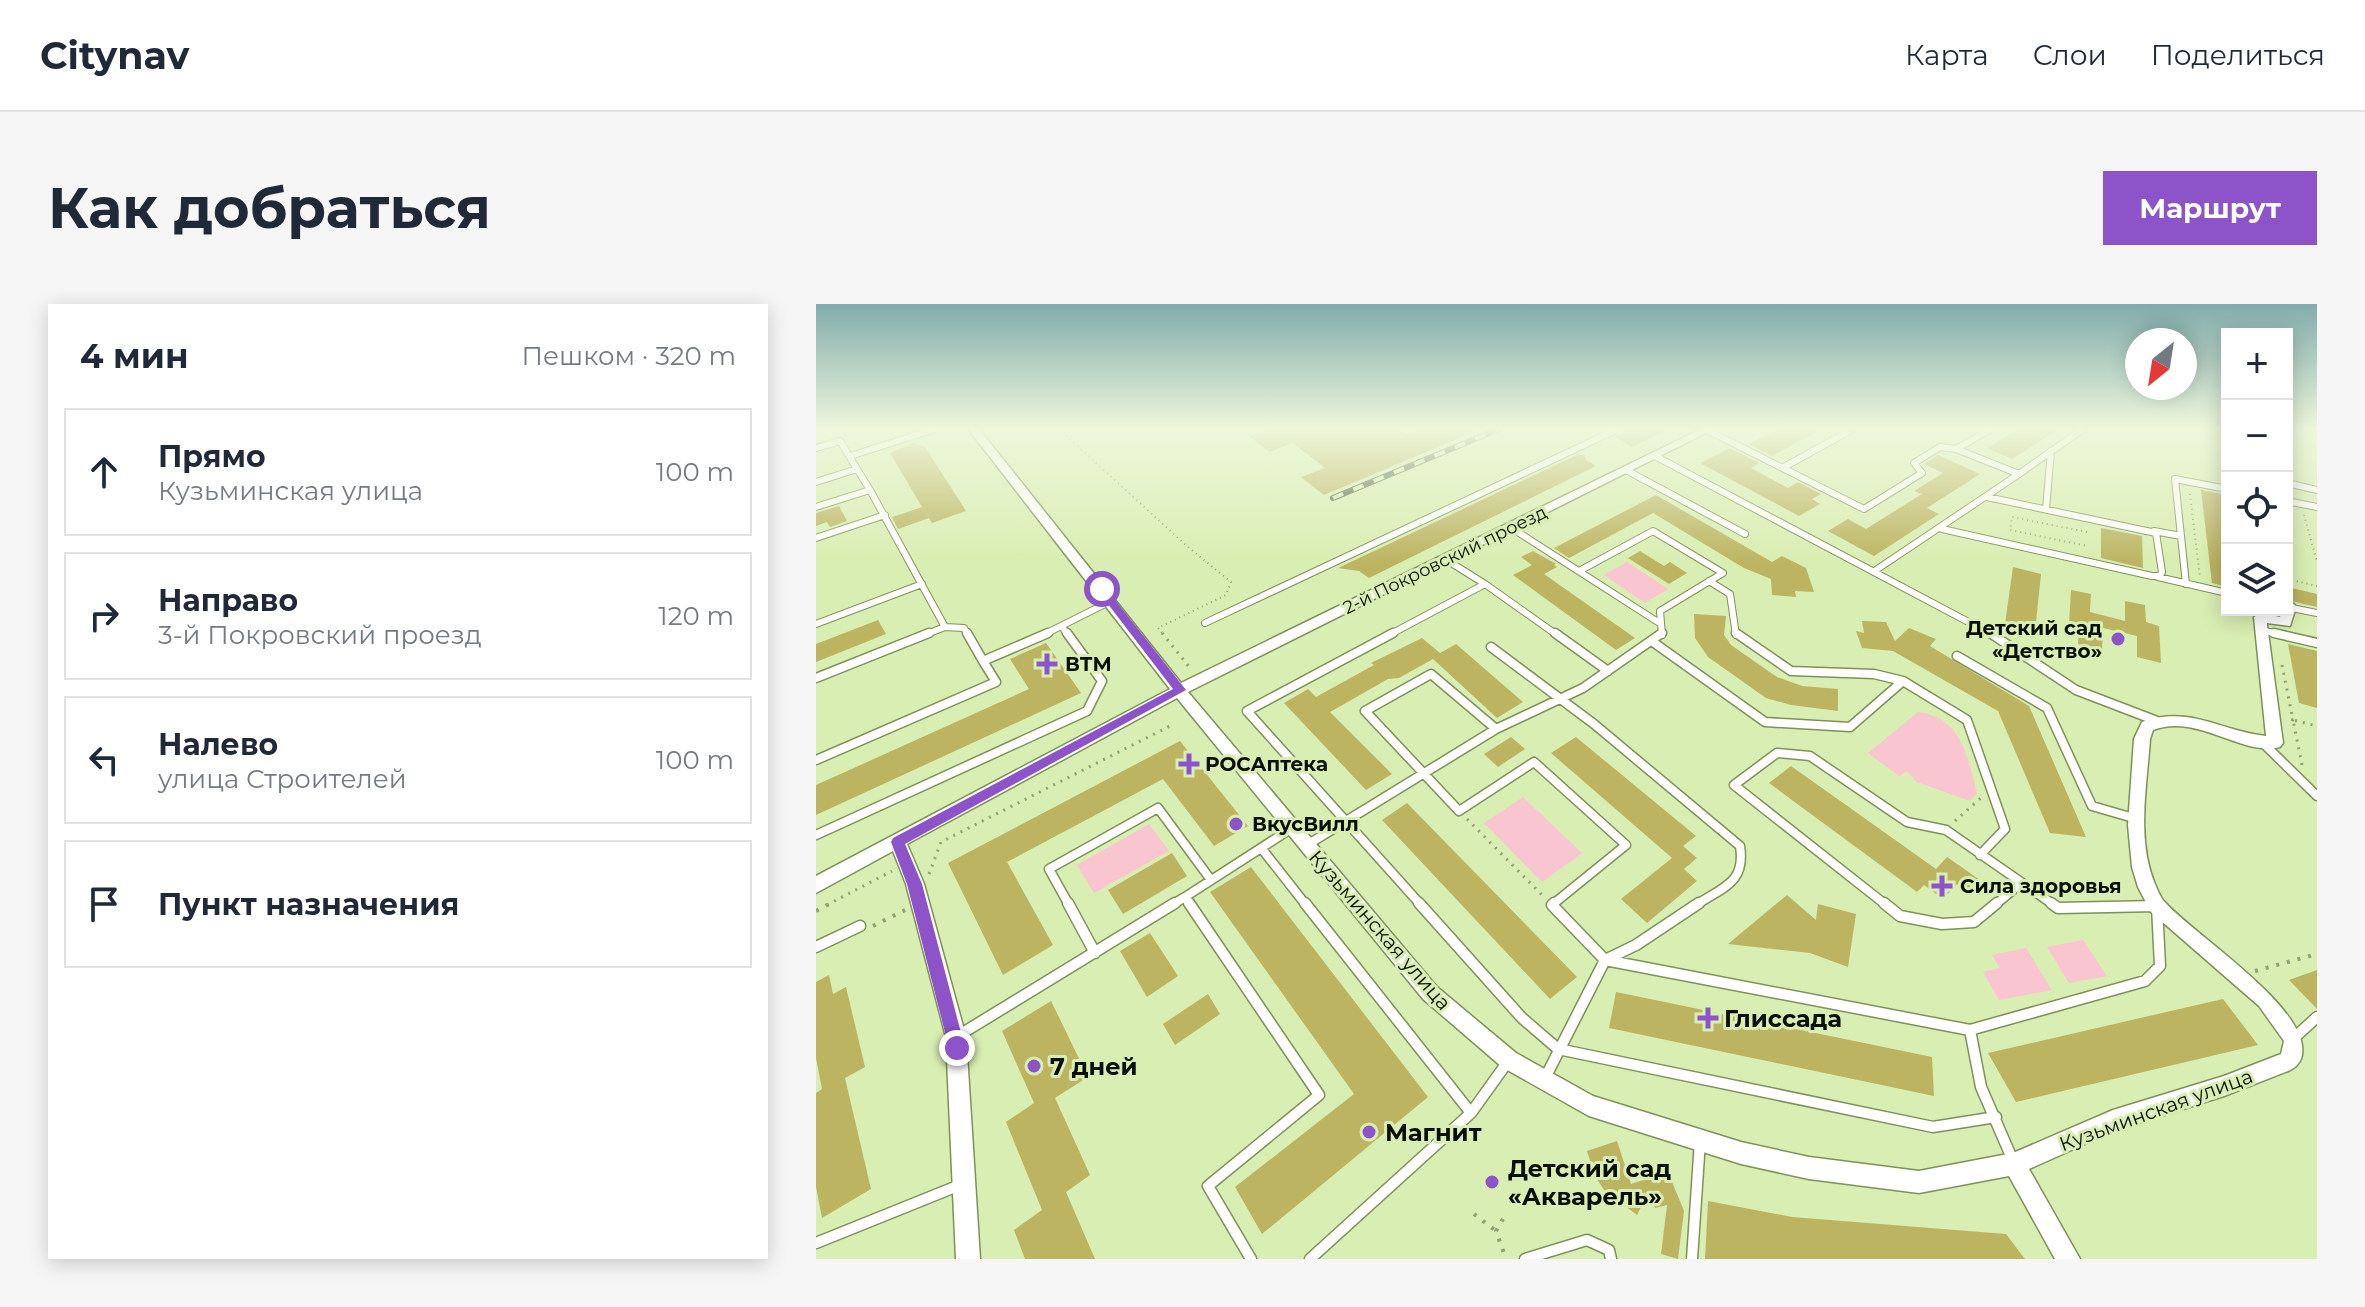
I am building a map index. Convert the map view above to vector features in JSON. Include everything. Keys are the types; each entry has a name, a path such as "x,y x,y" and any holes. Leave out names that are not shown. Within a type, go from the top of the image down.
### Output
{"street":[{"name":"Кузьминская улица","path":"1009,474 1180,690 1430,993 1509,1060 1589,1105 1700,1140 1809,1168 1919,1182 2014,1164 2113,1121 2224,1086 2288,1061 2294,1051 2294,1038"},
{"name":"2-й Покровский проезд","path":"816,885 1180,690 1619,474"},
{"path":"2286,616 2285,623 2261,617 2260,630 2275,743 2261,743 2191,722 2157,721 2147,726 2143,733 2136,856 2144,887 2157,906 2266,999 2294,1038"},
{"path":"898,842 915,884 956,1037 968,1259"},
{"path":"2014,1164 2068,1259"}],"lane":[{"path":"816,482 843,474"},
{"path":"860,474 945,627"},
{"path":"1205,623 1523,474"},
{"path":"1633,474 1745,534"},
{"path":"1689,474 1985,630 2076,690 2157,721"},
{"path":"1797,474 1864,509 1921,474"},
{"path":"1876,570 1942,529 2019,474"},
{"path":"2046,509 2049,474"},
{"path":"2186,584 2175,479 2221,488"},
{"path":"2293,484 2317,490"},
{"path":"816,507 870,490"},
{"path":"1987,497 2181,536"},
{"path":"2293,502 2317,507"},
{"path":"816,538 885,515"},
{"path":"1510,527 1661,624"},
{"path":"1942,529 2221,592"},
{"path":"2150,530 2159,536 2162,572 2152,576"},
{"path":"1307,845 1496,729 1558,697 1583,688 1662,636 1660,611 1723,573 1653,531 1581,570"},
{"path":"1445,559 1608,671"},
{"path":"1709,581 1730,594 1736,636 1791,671 1874,674 1903,681 1967,720 2005,829 1980,855"},
{"path":"816,624 922,584"},
{"path":"1485,584 1247,711 1522,1018 1558,1049 1933,1127 1996,1117"},
{"path":"983,661 1062,627 1111,601"},
{"path":"2293,608 2317,613"},
{"path":"816,678 945,627 964,628 996,682 816,760"},
{"path":"816,835 1087,711 1102,681 1062,627"},
{"path":"2260,630 2317,643"},
{"path":"1653,642 1765,722 1850,727 1903,681"},
{"path":"1491,647 1558,697 1740,846 1743,865 1734,880 1636,945 1605,960 1544,1081"},
{"path":"1957,656 2047,708 2092,806 2138,820"},
{"path":"1496,729 1431,674 1365,711 1459,811 1534,762 1626,845 1552,905 1605,960 1970,1030 2145,981 2160,966 2157,906 2058,908 1946,830 1907,822 1810,756 1777,753 1734,785 1900,916 1942,924 1974,922 2020,884"},
{"path":"2261,743 2271,748 2317,796"},
{"path":"1095,953 1049,869 1158,808 1211,880"},
{"path":"956,1037 1292,828"},
{"path":"1262,849 1471,1113"},
{"path":"1185,897 1319,1095 1208,1186 1251,1259"},
{"path":"816,947 860,926"},
{"path":"2294,1038 2317,1017"},
{"path":"1970,1030 1981,1087 2014,1164"},
{"path":"1310,1259 1471,1113 1509,1060"},
{"path":"1692,1259 1700,1140"},
{"path":"816,1243 965,1183"},
{"path":"1525,1259 1587,1240 1609,1250 1611,1259"}],"path":[{"path":"1109,474 1231,582 1226,595 1158,628 1196,673"},
{"path":"2190,486 2200,586"},
{"path":"2301,503 2317,562"},
{"path":"2087,523 2087,532 2012,517 2010,530 2087,546"},
{"path":"2293,580 2317,586"},
{"path":"2282,665 2302,768"},
{"path":"2272,715 2317,726"},
{"path":"927,878 941,842 1172,725"},
{"path":"1946,830 1979,797 1994,796"},
{"path":"1459,811 1552,905"},
{"path":"816,911 892,871"},
{"path":"2239,975 2317,954"},
{"path":"1474,1214 1496,1231 1506,1259"},
{"path":"1496,1231 1503,1219"}],"shaded area":[{"path":"1627,562 1668,589 1645,603 1604,575"},
{"path":"1918,712 1945,722 1961,741 1977,793 1970,801 1917,782 1907,771 1899,776 1868,753"},
{"path":"1523,797 1582,853 1542,882 1484,823"},
{"path":"1149,824 1169,851 1094,893 1077,865"},
{"path":"2083,940 2107,976 2069,983 2047,947"},
{"path":"2026,948 2052,990 1999,1000 1983,972 2000,968 1992,955"}],"building":[{"path":"902,474 942,474 966,511 932,523 929,518 898,529 892,517 922,507"},
{"path":"1310,474 1375,474 1324,495 1301,477"},
{"path":"1538,474 1581,474 1369,578 1359,571 1338,568"},
{"path":"1720,474 1761,474 1788,488 1798,482 1821,494 1812,499 1820,504 1799,516"},
{"path":"1942,474 1980,474 1927,508 1939,514 1874,556 1828,531 1848,519 1866,529 1922,494 1914,491"},
{"path":"2201,490 2221,494 2221,585 2212,583"},
{"path":"1656,495 1772,562 1782,556 1806,568 1814,592 1795,591 1796,597 1772,595 1771,579 1744,568 1653,513 1569,558 1554,548"},
{"path":"839,506 847,521 830,527 827,522 816,526 816,513"},
{"path":"2101,528 2142,536 2143,568 2101,558"},
{"path":"1533,551 1556,564 1557,567 1544,574 1635,638 1616,650 1513,575 1532,565 1521,557"},
{"path":"1640,551 1664,566 1670,562 1687,573 1669,584 1628,558"},
{"path":"2013,567 2041,574 2035,632 2005,624"},
{"path":"2293,588 2317,594 2317,607 2293,601"},
{"path":"2071,590 2091,594 2090,612 2125,621 2125,601 2145,605 2146,622 2159,626 2161,663 2137,657 2137,636 2103,628 2102,650 2078,644 2079,626 2069,624"},
{"path":"1694,614 1726,616 1724,635 1731,645 1777,677 1802,686 1838,689 1838,711 1791,705 1766,698 1708,657 1695,638"},
{"path":"878,620 886,634 816,662 816,644"},
{"path":"1862,621 1886,622 1895,641 1909,628 1936,639 1930,646 2029,706 2086,837 2050,833 1998,711 1893,651 1862,648 1856,631 1864,633"},
{"path":"1422,638 1440,653 1456,644 1523,702 1497,718 1433,659 1399,678 1388,679 1330,712 1392,774 1366,790 1284,703 1308,689 1316,697 1374,665 1371,663"},
{"path":"1046,643 1081,693 816,815 816,785 1029,689 1010,659"},
{"path":"2288,644 2317,651 2317,708 2299,703"},
{"path":"1511,737 1525,749 1498,767 1484,754"},
{"path":"1576,737 1696,836 1683,846 1697,858 1684,869 1697,881 1647,923 1621,899 1672,858 1551,753"},
{"path":"1180,741 1248,826 1214,846 1163,779 1007,862 1053,945 1003,975 948,863"},
{"path":"1791,766 1936,869 1947,857 1980,880 1968,893 1957,884 1943,899 1924,885 1917,892 1769,783"},
{"path":"1407,803 1577,977 1550,999 1382,820"},
{"path":"1172,853 1187,876 1123,914 1108,890"},
{"path":"1251,867 1428,1097 1262,1234 1235,1187 1354,1094 1210,892"},
{"path":"1787,895 1816,920 1818,904 1856,914 1848,967 1810,953 1728,944"},
{"path":"1150,933 1178,976 1147,997 1120,951"},
{"path":"2317,970 2317,1009 2289,980"},
{"path":"829,975 833,994 846,987 865,1067 845,1078 871,1189 822,1218 816,1187 816,1093 822,1089 816,1058 816,982"},
{"path":"1616,992 1932,1057 1934,1096 1609,1028"},
{"path":"1208,994 1220,1014 1175,1045 1163,1024"},
{"path":"2223,999 2258,1045 2016,1102 1988,1053"},
{"path":"1051,1001 1088,1077 1055,1098 1090,1175 1066,1192 1095,1259 1025,1259 1014,1230 1042,1210 1006,1122 1034,1103 1002,1031"},
{"path":"1617,1141 1631,1184 1668,1172 1684,1211 1678,1259 1661,1254 1667,1205 1655,1208 1649,1191 1637,1215 1604,1190 1595,1176 1587,1151"},
{"path":"1708,1201 1792,1217 2006,1234 2025,1259 1705,1259"}],"railway":[{"path":"1333,498 1392,474"}],"place":[{"name":"Детский сад «Детство»","path":"2118,639"},
{"name":"ВТМ","path":"1047,664"},
{"name":"РОСАптека","path":"1189,764"},
{"name":"ВкусВилл","path":"1236,824"},
{"name":"Сила здоровья","path":"1942,886"},
{"name":"Глиссада","path":"1708,1018"},
{"name":"7 дней","path":"1034,1066"},
{"name":"Магнит","path":"1369,1132"},
{"name":"Детский сад «Акварель»","path":"1492,1182"}],"route":[{"path":"957,1048 915,884 898,842 1180,690 1102,589"}]}
